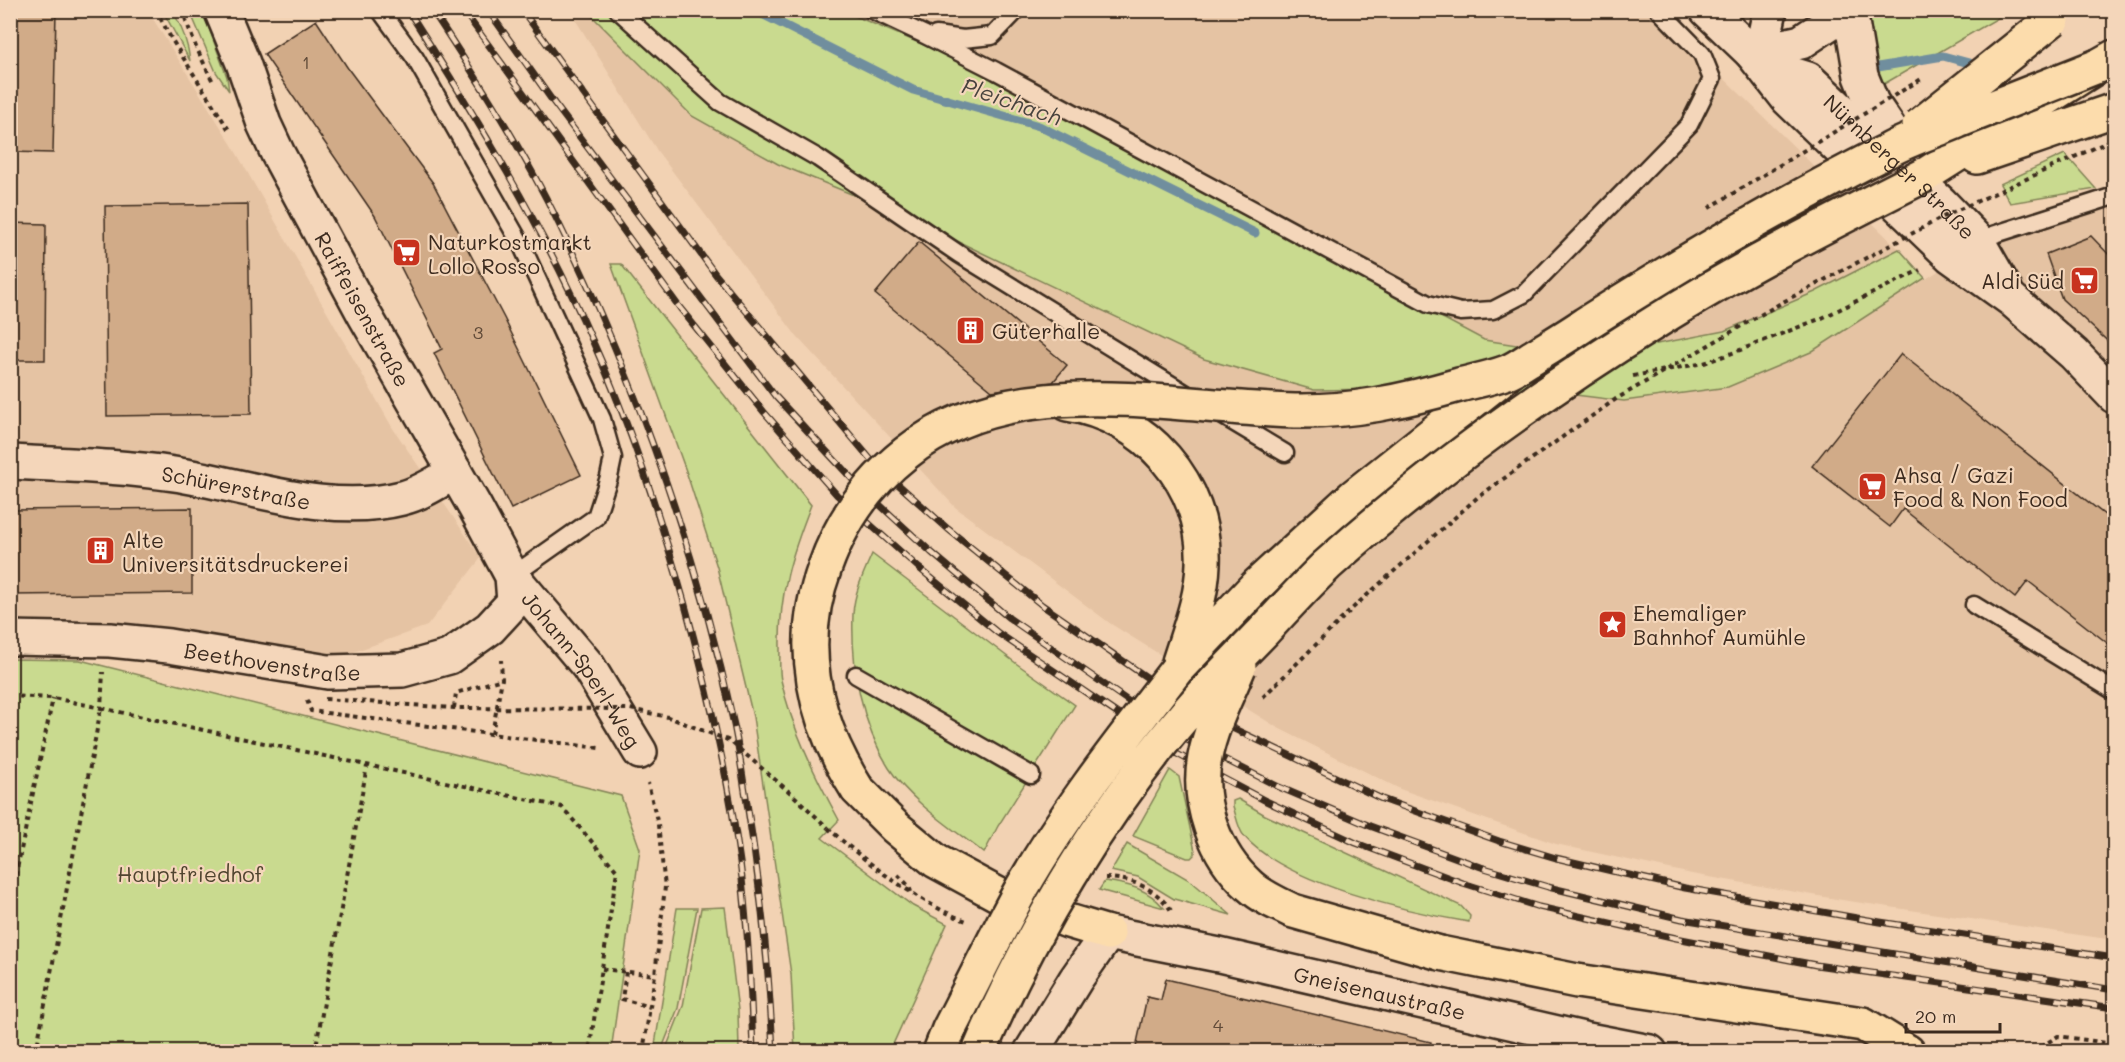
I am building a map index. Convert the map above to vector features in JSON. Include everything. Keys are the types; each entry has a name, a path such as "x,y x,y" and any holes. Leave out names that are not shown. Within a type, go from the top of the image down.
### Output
{"highway":[{"path":"1892,148 2061,15"},
{"path":"940,1052 1023,885 1109,757 1177,669 1256,586 1354,496 1511,371 1628,297 1748,226 1892,148 2106,62"},
{"path":"979,1052 995,1013 1031,941 1072,871 1110,813 1165,739 1218,678 1324,568 1382,517 1468,449 1561,383 1659,320 1806,235 1924,175 2106,62"},
{"path":"1924,175 2115,110"},
{"path":"1108,933 1068,921 997,894 936,861 895,827 857,789 840,762 827,734 818,703 812,672 811,640 814,608 821,577 832,547 848,517 891,465 917,444 978,414 1010,406 1091,399 1155,400 1295,411 1347,409 1384,405 1511,371"},
{"path":"1044,402 1069,404 1118,419 1159,450 1175,469 1188,490 1197,513 1202,537 1203,562 1201,587 1177,669"},
{"path":"1246,649 1210,738 1204,759 1204,802 1219,846 1232,867 1250,886 1278,904 1293,911 1440,953 1577,981 1863,1024 1908,1052"}],"street":[{"name":"Raiffeisenstraße","path":"221,10 243,63 264,124 286,170 364,314 455,472 513,589"},
{"name":"Nürnberger Straße","path":"1707,10 1757,59 1788,99 1951,256 2011,299 2074,354 2115,396"},
{"path":"1757,59 1770,10"},
{"path":"1757,59 1801,42 1850,10 1861,76 1872,103 1941,203"},
{"name":"Nürnberger Straße","path":"1757,59 1808,79 1941,203 1977,240 2011,299"},
{"name":"Schürerstraße","path":"10,462 154,471 293,498 360,505 404,498 455,472"},
{"name":"Beethovenstraße","path":"10,638 110,640 169,646 328,672 402,670 448,657 490,628 513,589"},
{"name":"Johann-Sperl-Weg","path":"513,589 588,666 640,752"},
{"path":"1031,1052 1076,979 1108,933"},
{"name":"Gneisenaustraße","path":"1108,933 1650,1052"}],"lane":[{"path":"380,10 415,58 522,246 602,419 613,458 596,517 513,589"},
{"path":"618,10 720,102 818,158 959,254 1285,453"},
{"path":"872,10 996,71 1428,304 1461,312 1492,310 1524,294 1689,125 1712,79 1702,54 1659,10"},
{"path":"923,34 963,39 992,36 1017,10"},
{"path":"1977,240 2115,196"},
{"path":"1974,605 2115,691"},
{"path":"856,675 1031,775"}],"path":[{"path":"156,10 172,40 235,140"},
{"path":"1700,213 1738,188 1928,76"},
{"path":"1259,702 1357,604 1478,497 1616,399 1780,303 1947,215 2115,139"},
{"path":"1630,376 1704,363 1735,352 1822,318 1930,266"},
{"path":"490,628 502,663 502,680 492,734"},
{"path":"454,708 456,693 502,680"},
{"path":"10,696 52,698 562,807 617,871 589,1052"},
{"path":"305,697 311,711 640,752"},
{"path":"10,902 52,698"},
{"path":"325,699 454,708 630,709 668,717 730,741 848,846 912,893 974,923"},
{"path":"36,1052 101,708"},
{"name":"Johann-Sperl-Weg","path":"640,752 658,825 664,887 655,975 643,1052"},
{"path":"315,1052 367,765"},
{"path":"1098,882 1103,878 1117,878 1145,886 1166,902 1176,917"},
{"path":"602,969 655,975"},
{"path":"626,972 622,999 650,1007"},
{"path":"2033,1052 2058,1036 2115,1044"}],"shaded area":[{"path":"10,11 148,11 232,145 392,427 481,558 427,626 345,655 220,637 11,619"},
{"path":"570,11 587,11 692,116 1459,388 1543,391 1811,352 1992,237 2114,190 2114,940 1842,900 1692,874 1556,844 1400,789 1278,728 1111,624 955,507 798,338 658,152"},
{"path":"843,11 1655,11 1899,249 1815,292 1724,331 1631,349 1537,348 1484,340 948,55"}],"green space":[{"path":"1912,10 2010,11 1877,88 1860,14 1899,15"},
{"path":"163,11 173,11 184,35 190,61"},
{"path":"587,11 843,11 948,55 1484,340 1537,348 1631,349 1724,331 1815,292 1899,249 1925,278 1811,352 1728,387 1624,401 1543,391 1459,388 1314,390 1204,359 905,216 778,164 692,116"},
{"path":"203,12 227,77 229,91 216,72 192,16"},
{"path":"2065,154 2096,189 2010,203 2000,184"},
{"path":"611,264 621,264 811,505 792,558 784,592 780,628 780,668 781,680 798,734 839,820 822,838 913,906 947,924 890,1051 795,1051 791,974 753,717 717,567 686,471"},
{"path":"872,554 1075,705 998,826 984,853 933,814 909,792 889,768 871,732 856,674 853,614 855,598"},
{"name":"Hauptfriedhof","path":"11,659 80,660 621,796 640,849 611,1051 11,1051"},
{"path":"1170,770 1179,777 1195,851 1191,858 1133,836"},
{"path":"1238,799 1265,815 1461,906 1470,916 1469,922 1382,903 1349,893 1287,868 1263,853 1244,836 1233,806 1233,801"},
{"path":"1127,844 1191,881 1231,915 1174,899 1138,877 1111,871"},
{"path":"1105,881 1138,888 1152,896 1164,908 1099,890"},
{"path":"725,907 738,1010 739,1051 665,1051 683,1006 701,908"},
{"path":"677,908 697,908 678,1008 661,1051 654,1051"}],"building":[{"path":"10,10 56,10 53,153 10,152"},
{"path":"316,20 349,70 433,183 504,318 581,475 511,509 434,353 442,349 375,216 264,54"},
{"path":"248,204 251,414 107,416 105,206"},
{"path":"10,223 46,224 45,360 10,360"},
{"name":"Aldi Süd","path":"2091,236 2115,261 2115,348 2062,299 2046,254"},
{"name":"Güterhalle","path":"919,242 1067,365 1053,382 992,391 875,294"},
{"path":"1901,354 2115,523 2115,649 2028,581 2015,598 1903,509 1890,527 1812,466"},
{"name":"Alte Universitätsdruckerei","path":"192,508 192,593 10,595 10,510"},
{"path":"1166,979 1431,1042 1430,1052 1135,1052 1147,997 1161,1000"}],"waterway":[{"name":"Pleichach","path":"754,10 913,90 1039,126 1255,233"},
{"name":"Pleichach","path":"1878,67 1943,56 1980,66"}],"railway":[{"path":"408,10 483,131 553,256 607,374 655,505 693,637 730,797 745,909 753,1052"},
{"path":"432,10 516,143 560,226 639,408 683,533 702,596 734,725 760,892 773,1052"},
{"path":"463,10 680,308 764,412 837,495 919,568 998,633 1177,754 1266,801 1356,843 1463,883 1539,907 1676,938 1816,965 2114,1008"},
{"path":"488,10 554,103 775,396 855,482 931,552 1009,618 1177,735 1279,787 1370,826 1481,867 1548,887 1682,919 2114,990"},
{"path":"522,10 716,275 872,461 948,529 1042,605 1194,710 1382,799 1499,841 1556,858 1685,888 1880,922 2114,958"}],"place":[{"name":"Naturkostmarkt Lollo Rosso","path":"407,253"},
{"name":"Aldi Süd","path":"2085,280"},
{"name":"Güterhalle","path":"971,330"},
{"name":"Ahsa / Gazi Food & Non Food","path":"1872,486"},
{"name":"Alte Universitätsdruckerei","path":"101,551"},
{"name":"Ehemaliger Bahnhof Aumühle","path":"1612,624"}]}
